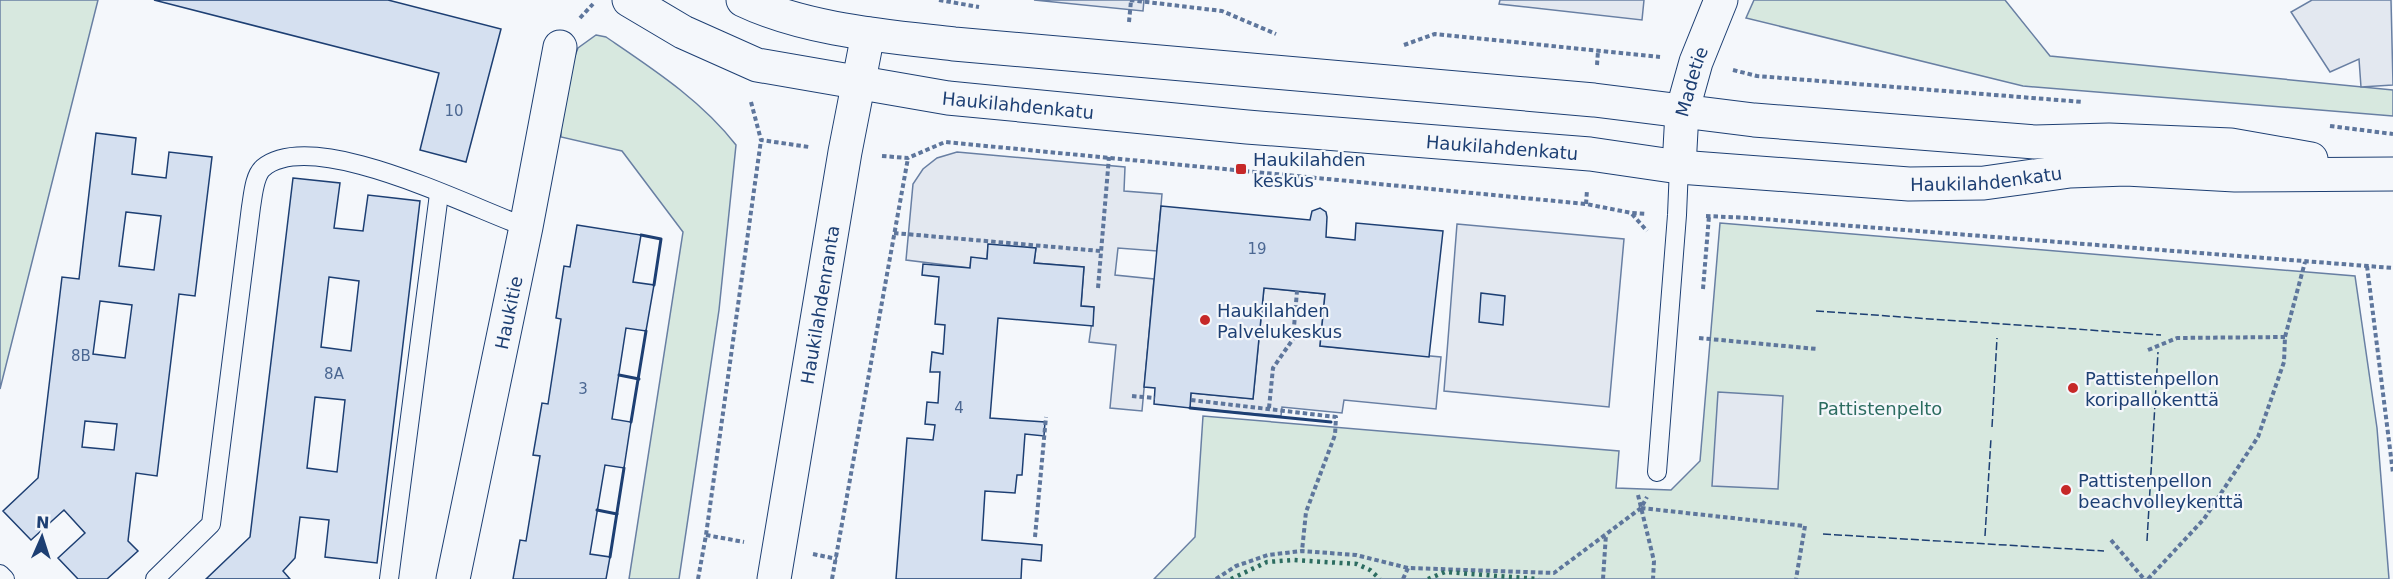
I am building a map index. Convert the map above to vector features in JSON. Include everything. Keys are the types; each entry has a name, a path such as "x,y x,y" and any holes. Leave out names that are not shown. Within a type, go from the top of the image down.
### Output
{"main road":[{"name":"Haukilahdenkatu","path":"629,0 683,32 757,65 960,99 1259,128 1590,154 1678,167 1909,184 1984,183 2070,171 2126,169 2235,175 2393,173"},
{"name":"Haukilahdenkatu","path":"743,0 771,13 868,34 954,44 1594,100 1754,120 2036,142 2109,140 2231,146 2393,173"},
{"name":"Madetie","path":"1678,167 1682,112 1696,62 1721,0"},
{"name":"Haukilahdenranta","path":"774,579 845,152 868,34"},
{"name":"Haukitie","path":"453,579 526,227 560,47"}],"lane":[{"path":"154,579 211,524 251,207 254,186 261,170 277,160 295,157 332,158 421,184 439,194 526,227"},
{"path":"1658,472 1677,215 1678,167"},
{"path":"389,579 439,194"},
{"path":"0,574 5,579"}],"path":[{"path":"939,0 981,7"},
{"path":"958,3 965,0"},
{"path":"1129,29 1130,1 1222,11 1287,38"},
{"path":"1400,47 1435,34 1696,62 1757,76 2084,102"},
{"path":"1263,37 1275,38"},
{"path":"2325,126 2393,134"},
{"path":"698,579 761,140"},
{"path":"1098,288 1109,157"},
{"path":"832,579 908,158"},
{"path":"894,233 1100,251"},
{"path":"2111,540 2146,579 2204,519 2258,437 2284,362 2285,337 2305,262"},
{"path":"2367,266 2393,473"},
{"path":"1269,408 1273,368 1293,339 1297,291"},
{"path":"2148,350 2177,338 2285,337"},
{"path":"1699,338 1817,349"},
{"path":"1132,396 1155,398"},
{"path":"1191,400 1336,417 1335,435 1306,512 1302,550"},
{"path":"1035,537 1046,417"},
{"path":"1216,579 1236,566 1268,555 1302,550 1356,555 1408,568 1554,573 1641,508 1658,472"},
{"path":"1641,508 1654,561 1653,579"},
{"path":"1641,508 1804,526 1796,579"},
{"path":"1603,579 1606,533"},
{"path":"1403,579 1408,568"}],"green space":[{"path":"0,0 98,0 0,389"},
{"path":"1754,0 2005,0 2050,56 2393,90 2393,116 2023,86 1746,18"},
{"path":"596,35 606,37 676,86 708,114 736,145 719,310 679,579 629,579 683,232 622,151 561,137 561,92 578,48"},
{"name":"Pattistenpelto","path":"1720,223 2355,276 2377,428 2389,579 1154,579 1195,537 1203,416 1619,451 1616,488 1671,490 1700,461"}],"shaded area":[{"path":"1034,0 1144,0 1143,11"},
{"path":"1500,0 1644,0 1642,20 1499,4"},
{"path":"2312,0 2391,0 2393,85 2361,87 2359,59 2330,72 2291,12"},
{"path":"957,152 1125,167 1124,191 1162,194 1157,251 1118,248 1115,275 1154,279 1142,411 1110,408 1116,345 1089,342 1094,307 1081,306 1084,267 1034,263 1036,248 988,245 987,259 971,258 970,268 906,260 913,184 923,169 937,158"},
{"path":"1457,224 1624,239 1609,407 1444,391"},
{"path":"1264,288 1325,294 1320,346 1441,357 1436,409 1344,400 1342,413 1282,407 1281,416 1190,408 1191,393 1253,399"},
{"path":"1718,392 1783,396 1778,489 1712,486"}],"building":[{"path":"154,0 388,0 501,29 466,162 420,150 439,73"},
{"path":"96,133 136,138 132,174 166,178 169,152 212,157 195,296 179,294 157,476 136,473 128,541 138,551 107,579 78,579 58,558 85,533 64,510 31,540 3,511 38,478 62,277 79,279","holes":["126,212 161,216 154,270 119,266","100,301 132,305 125,358 93,354","85,421 117,424 114,450 82,447"]},
{"path":"293,178 340,183 334,228 363,231 368,195 420,201 377,563 325,557 329,520 300,517 295,558 283,571 290,579 206,579 250,537","holes":["329,277 359,281 351,351 321,347","315,397 345,400 337,472 307,468"]},
{"name":"Haukilahden Palvelukeskus","path":"1161,206 1310,220 1312,211 1320,208 1326,212 1326,237 1355,240 1356,223 1443,231 1429,357 1320,346 1325,294 1264,288 1253,399 1191,393 1190,408 1154,404 1155,388 1144,387"},
{"path":"577,225 641,235 633,282 654,285 646,331 626,328 612,419 631,422 624,468 605,465 590,554 610,557 606,579 513,579 520,540 526,541 540,456 533,455 542,403 548,404 561,319 556,318 564,266 570,267"},
{"path":"988,244 1036,248 1034,263 1084,267 1081,306 1094,307 1093,326 998,318 990,418 1045,422 1044,436 1025,434 1022,475 1017,475 1015,493 985,491 982,540 1042,545 1041,561 1022,559 1021,579 896,579 907,438 933,440 935,425 925,424 927,402 938,403 940,372 930,372 932,352 943,354 945,325 935,324 939,277 922,275 923,264 970,268 971,257 987,259"},
{"path":"1481,293 1505,296 1503,325 1479,322"}],"hedge":[{"path":"1231,579 1267,562 1294,560 1357,564 1370,570 1380,579"},
{"path":"1428,579 1445,572 1539,579"}],"fence":[{"path":"1816,311 2161,335"},
{"path":"1992,427 1997,338"},
{"path":"2147,541 2158,352"},
{"path":"1985,536 1991,438"},
{"path":"1823,534 2104,551"}],"wall":[{"path":"641,235 661,239 654,285"},
{"path":"631,422 646,331"},
{"path":"619,375 639,379"},
{"path":"1190,408 1331,422"},
{"path":"610,557 624,468"},
{"path":"597,510 617,514"}],"place":[{"name":"Haukilahden keskus","path":"1241,169"},
{"name":"Haukilahden Palvelukeskus","path":"1205,320"},
{"name":"Pattistenpellon koripallokenttä","path":"2073,388"},
{"name":"Pattistenpellon beachvolleykenttä","path":"2066,490"}]}
